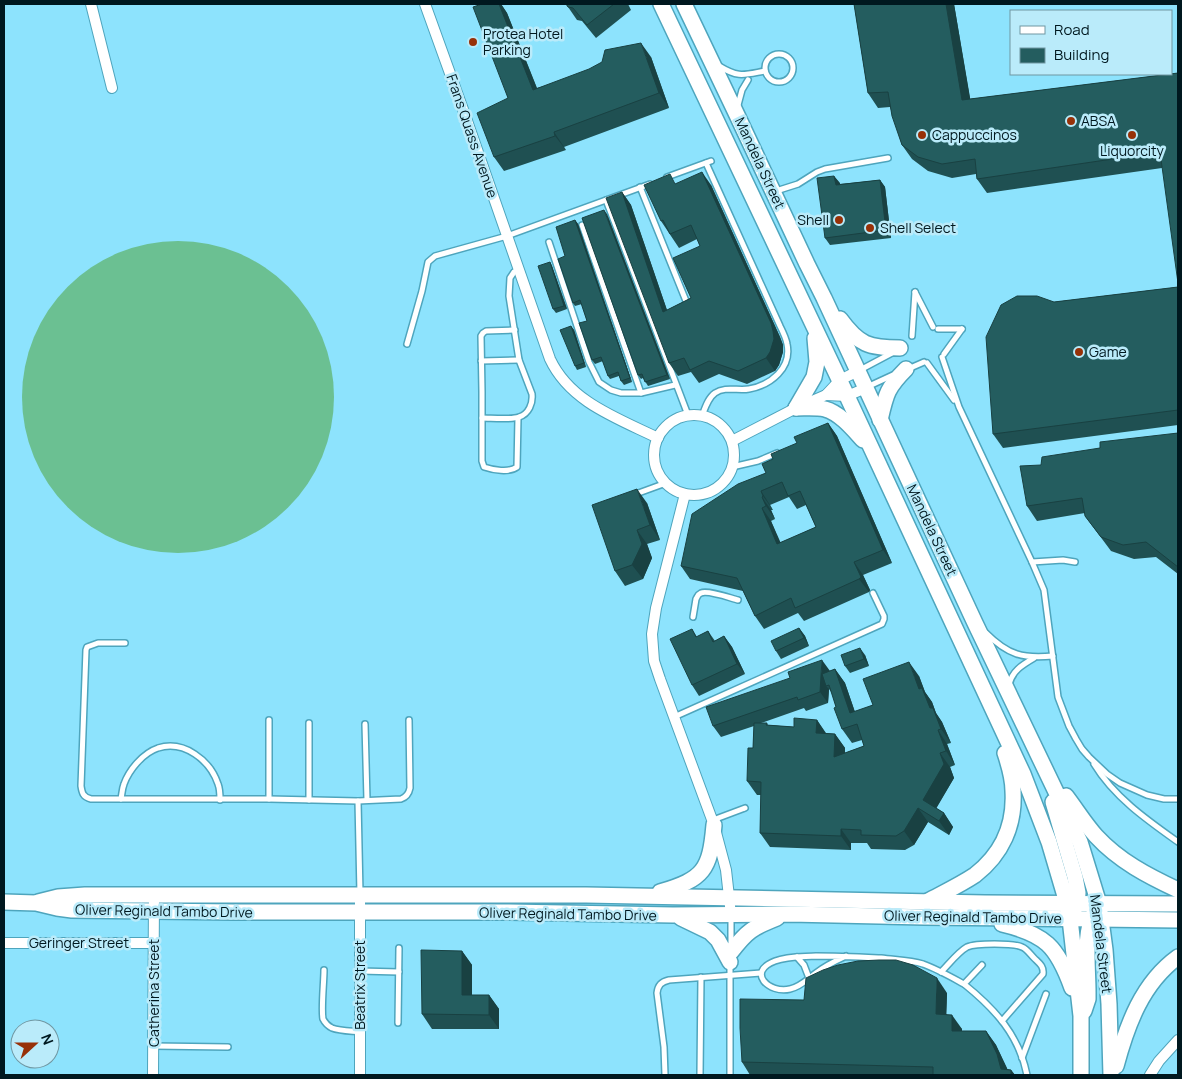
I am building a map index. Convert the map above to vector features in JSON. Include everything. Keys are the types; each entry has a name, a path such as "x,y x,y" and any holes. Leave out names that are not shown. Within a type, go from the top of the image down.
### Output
{"main road":[{"name":"Mandela Street","path":"661,4 840,380 1023,774 1072,903 1070,919 1081,1016 1081,1051 1078,1070"},
{"name":"Mandela Street","path":"684,4 1080,842 1099,904"},
{"path":"824,298 847,328 860,340 882,348 903,347"},
{"path":"796,408 811,384 816,369 817,354 813,325"},
{"path":"880,420 888,389 906,369"},
{"path":"796,408 816,408 831,411 870,446"},
{"path":"926,902 975,875 994,857 1004,840 1012,817 1014,790 992,706"},
{"path":"1043,764 1096,836 1109,849 1140,871 1178,890"},
{"path":"1043,764 1078,893 1072,903"},
{"path":"642,897 685,884 698,875 710,856 713,823"},
{"name":"Oliver Reginald Tambo Drive","path":"36,903 69,896 360,894 576,895 985,903 1178,904"},
{"name":"Oliver Reginald Tambo Drive","path":"4,902 36,903 72,910 673,915 790,914 1178,920"},
{"path":"1081,1016 1088,999 1088,937 1096,919 1099,904"},
{"path":"730,963 743,936 749,931 790,914"},
{"path":"673,915 710,932 718,940 730,963"},
{"path":"976,918 1034,934 1050,946 1056,952 1066,971 1081,1016"},
{"name":"Mandela Street","path":"1096,919 1105,950 1112,1075"},
{"path":"1112,1075 1132,1014 1145,992 1171,962 1178,958"}],"street":[{"path":"91,4 112,88"},
{"name":"Frans Quass Avenue","path":"425,4 555,370 572,390 587,402 658,438"},
{"path":"732,441 796,408 826,395 840,380 858,371"},
{"path":"826,395 847,396 866,388"},
{"path":"688,415 702,416 717,422 726,430 732,441 734,454 732,467 727,478 719,487 708,493 684,494 672,488 661,478 655,466 654,451 663,430 678,418 688,415"},
{"path":"684,494 656,608 652,634 654,661 713,823 723,858 731,915"},
{"name":"Beatrix Street","path":"360,894 360,1075"},
{"name":"Catherina Street","path":"153,1075 154,895"},
{"name":"Geringer Street","path":"4,943 154,943"},
{"path":"1150,1075 1159,1061 1178,1040"}],"lane":[{"path":"780,54 789,57 794,66 792,76 784,82 777,83 770,80 765,71 765,66 770,57 780,54"},
{"path":"712,61 739,75 765,71"},
{"path":"737,115 738,100 748,80"},
{"path":"773,192 798,184 825,169 888,158"},
{"path":"407,344 428,262 434,256 507,236 708,162 780,326 788,352 785,365 773,380 748,389 723,389 716,392 710,398 702,416"},
{"path":"640,187 686,301"},
{"path":"606,200 688,415"},
{"path":"582,225 641,393"},
{"path":"549,242 589,362 598,382 611,390 622,393 641,393 676,385"},
{"path":"482,418 518,418 531,405 532,398 519,360 509,296 509,285 512,275 519,269"},
{"path":"912,336 915,292 935,328 962,329 943,355 959,407 1044,590 1058,697 1064,715 1076,739 1099,773 1118,795 1178,842"},
{"path":"515,330 486,331 480,337 482,465 484,467 506,470 514,469 518,465 518,418"},
{"path":"858,371 903,347"},
{"path":"481,361 519,360"},
{"path":"866,388 906,369 925,363 959,407"},
{"path":"732,467 765,458 786,449"},
{"path":"631,496 666,483"},
{"path":"1032,562 1063,560 1075,562"},
{"path":"693,617 696,599 702,593 738,600"},
{"path":"674,717 882,624 884,616 873,593"},
{"path":"975,623 996,643 1018,654 1034,658 1053,656"},
{"path":"125,643 93,644 87,647 86,650 81,786 83,794 87,798 358,801 401,799 404,798 410,788 409,720"},
{"path":"1008,693 1009,682 1015,671 1034,658"},
{"path":"268,720 268,799"},
{"path":"309,723 309,800"},
{"path":"365,724 367,800"},
{"path":"121,799 124,782 140,760 153,750 176,747 193,753 207,765 218,783 220,800"},
{"path":"1089,757 1120,783 1147,796 1164,799 1178,798"},
{"path":"358,801 360,894"},
{"path":"713,823 745,808"},
{"path":"730,1075 731,915"},
{"path":"941,972 964,950 971,946 1009,944 1026,950 1041,964 1044,970 1043,974 1002,1021"},
{"path":"398,1023 400,948"},
{"path":"761,973 765,967 775,961 797,957 846,956 908,961 922,964 964,984 984,1001 1002,1021 1016,1042 1027,1075"},
{"path":"761,973 766,985 775,989 792,989 846,956"},
{"path":"797,957 804,965 809,978"},
{"path":"665,1075 664,1047 657,993 659,984 669,980 701,977 730,963 761,973"},
{"path":"964,984 982,965"},
{"path":"324,970 323,1019 331,1028 360,1032"},
{"path":"360,971 399,972"},
{"path":"700,1075 701,977"},
{"path":"1022,1058 1046,994"},
{"path":"153,1046 228,1047"}],"green space":[{"path":"178,241 208,244 252,259 277,276 299,298 316,323 322,337 331,367 334,397 331,427 316,471 299,496 277,518 252,535 238,541 208,550 178,553 148,550 104,535 79,518 57,496 40,471 34,457 25,427 22,397 25,367 40,323 57,298 79,276 104,259 118,253 148,244"}],"building":[{"path":"482,4 499,4 533,90 589,69 602,62 605,50 641,43 659,93 554,132 555,136 494,157 477,113 508,98 473,7"},
{"path":"566,4 614,4 587,25 573,8 568,7"},
{"path":"854,4 946,4 962,100 1178,73 1178,283 1160,152 977,179 975,159 942,164 918,157 902,145 892,116 888,92 868,93"},
{"path":"702,172 773,331 774,339 766,358 738,371 709,361 690,370 684,358 669,363 606,198 622,192 663,312 691,298 673,258 700,246 691,225 670,234 663,220 661,221 644,185 670,174 675,184"},
{"path":"834,176 836,185 880,180 886,230 825,238 817,178"},
{"path":"604,210 667,375 645,382 642,374 638,375 582,218"},
{"path":"575,220 630,378 621,381 618,372 608,376 601,357 592,360 579,323 587,321 580,300 573,303 558,259 565,256 556,227"},
{"path":"550,262 564,306 553,309 538,266"},
{"path":"1178,287 1178,410 993,434 986,337 1001,305 1017,296 1037,296 1054,302"},
{"path":"571,326 584,363 575,366 560,330"},
{"path":"828,423 883,550 854,562 861,577 859,579 795,608 791,598 755,616 737,578 681,566 692,514 738,484 766,473 762,464 773,459 771,454 797,443 794,437","holes":["782,482 788,496 800,491 816,527 777,544 762,508 766,506 761,491"]},
{"path":"1178,433 1178,567 1146,542 1123,545 1101,537 1085,516 1082,498 1027,506 1020,466 1041,465 1042,457 1100,448 1100,442"},
{"path":"637,489 650,525 637,530 642,544 632,565 615,571 592,505"},
{"path":"799,628 804,638 776,651 771,641"},
{"path":"692,629 696,637 708,631 713,642 724,636 737,664 692,685 670,639"},
{"path":"860,648 864,659 845,666 841,655"},
{"path":"822,660 820,692 798,700 797,697 713,726 706,707 790,678 788,672"},
{"path":"909,662 919,689 922,688 930,708 933,708 941,729 938,730 946,751 940,753 944,764 923,800 944,813 939,821 918,808 904,831 896,836 861,835 861,830 841,829 841,836 760,833 761,782 747,781 748,748 753,748 754,723 794,727 794,718 817,720 816,733 835,734 834,757 864,746 857,724 842,729 834,708 836,707 829,685 826,686 822,674 835,669 850,713 873,705 863,679"},
{"path":"421,950 462,951 462,995 489,995 489,1015 422,1014"},
{"path":"896,960 913,965 937,978 936,1014 952,1015 952,1031 986,1031 997,1054 1001,1069 1011,1070 1011,1075 933,1075 933,1067 742,1062 740,999 804,1000 806,978 838,965 858,961"}],"place":[{"name":"Protea Hotel Parking","path":"473,42"},
{"name":"ABSA","path":"1071,121"},
{"name":"Cappuccinos","path":"922,135"},
{"name":"Liquorcity","path":"1132,135"},
{"name":"Shell","path":"839,220"},
{"name":"Shell Select","path":"870,228"},
{"name":"Game","path":"1079,352"}]}
